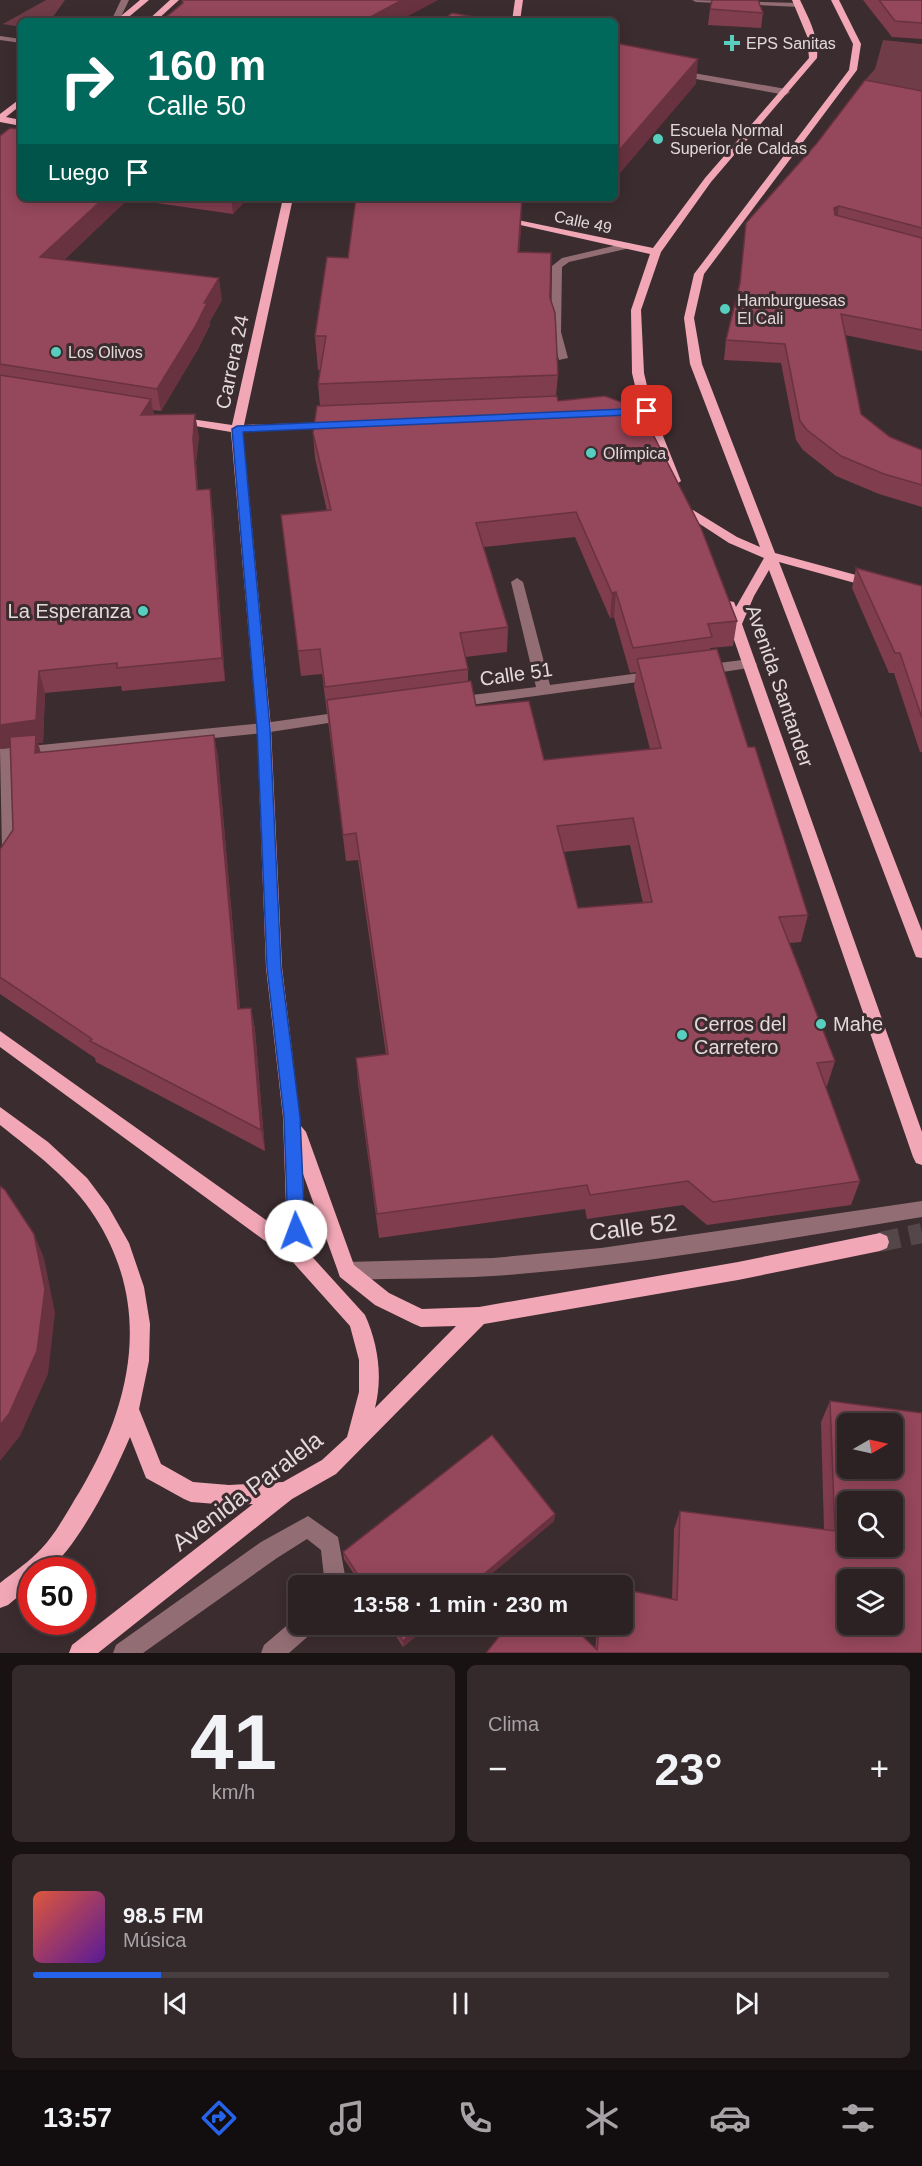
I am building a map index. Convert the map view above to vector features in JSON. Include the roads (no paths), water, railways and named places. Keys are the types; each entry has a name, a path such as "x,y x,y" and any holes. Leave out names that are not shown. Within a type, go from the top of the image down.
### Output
{"main road":[{"path":"121,18 145,0"},
{"path":"154,18 174,0"},
{"path":"516,18 519,0"},
{"name":"Avenida Santander","path":"835,0 857,44 854,70 699,273 688,318 696,363 922,952"},
{"path":"701,539 641,412 636,310 656,252 708,180 813,58 814,49 810,33 798,2"},
{"path":"0,118 18,103"},
{"path":"0,118 18,122"},
{"name":"Carrera 24","path":"287,201 237,429 264,728 274,967 292,1117 297,1253"},
{"name":"Calle 49","path":"489,217 656,252"},
{"path":"160,417 237,429 343,424"},
{"path":"685,504 733,540 771,556 890,589"},
{"path":"736,623 747,596 771,556"},
{"name":"Avenida Santander","path":"724,590 922,1157"},
{"name":"Avenida Paralela","path":"0,1038 297,1253 358,1321 369,1360 369,1392 355,1443 329,1467 285,1492 80,1653"},
{"path":"0,1115 59,1161 102,1212 135,1282 142,1350 130,1411 94,1488 50,1555 0,1597"},
{"path":"292,1117 347,1271 381,1299 421,1318 479,1316 738,1271 880,1242"},
{"path":"355,1443 479,1316"},
{"path":"130,1411 153,1471 191,1492 230,1495 285,1492"}],"street":[{"path":"118,18 125,0"},
{"path":"696,0 798,2"},
{"path":"0,38 18,41"},
{"path":"662,71 786,92"},
{"path":"563,358 556,332 557,266 566,260 626,246"},
{"path":"517,582 544,690"},
{"path":"693,671 750,664"},
{"name":"Calle 51","path":"439,704 670,674"},
{"path":"0,867 10,852 4,753 264,728 369,714"},
{"name":"Calle 52","path":"347,1271 490,1267 589,1258 704,1244 922,1209"},
{"path":"124,1653 268,1550 308,1527 331,1544 335,1575"},
{"path":"272,1653 292,1635"}],"tunnel":[{"path":"880,1242 922,1233"}],"place":[{"name":"EPS Sanitas","path":"732,43"},
{"name":"Escuela Normal Superior de Caldas","path":"658,139"},
{"name":"Hamburguesas El Cali","path":"725,309"},
{"name":"Los Olivos","path":"56,352"},
{"name":"Olímpica","path":"591,453"},
{"name":"La Esperanza","path":"143,611"},
{"name":"Mahe","path":"821,1024"},
{"name":"Cerros del Carretero","path":"682,1035"}]}
